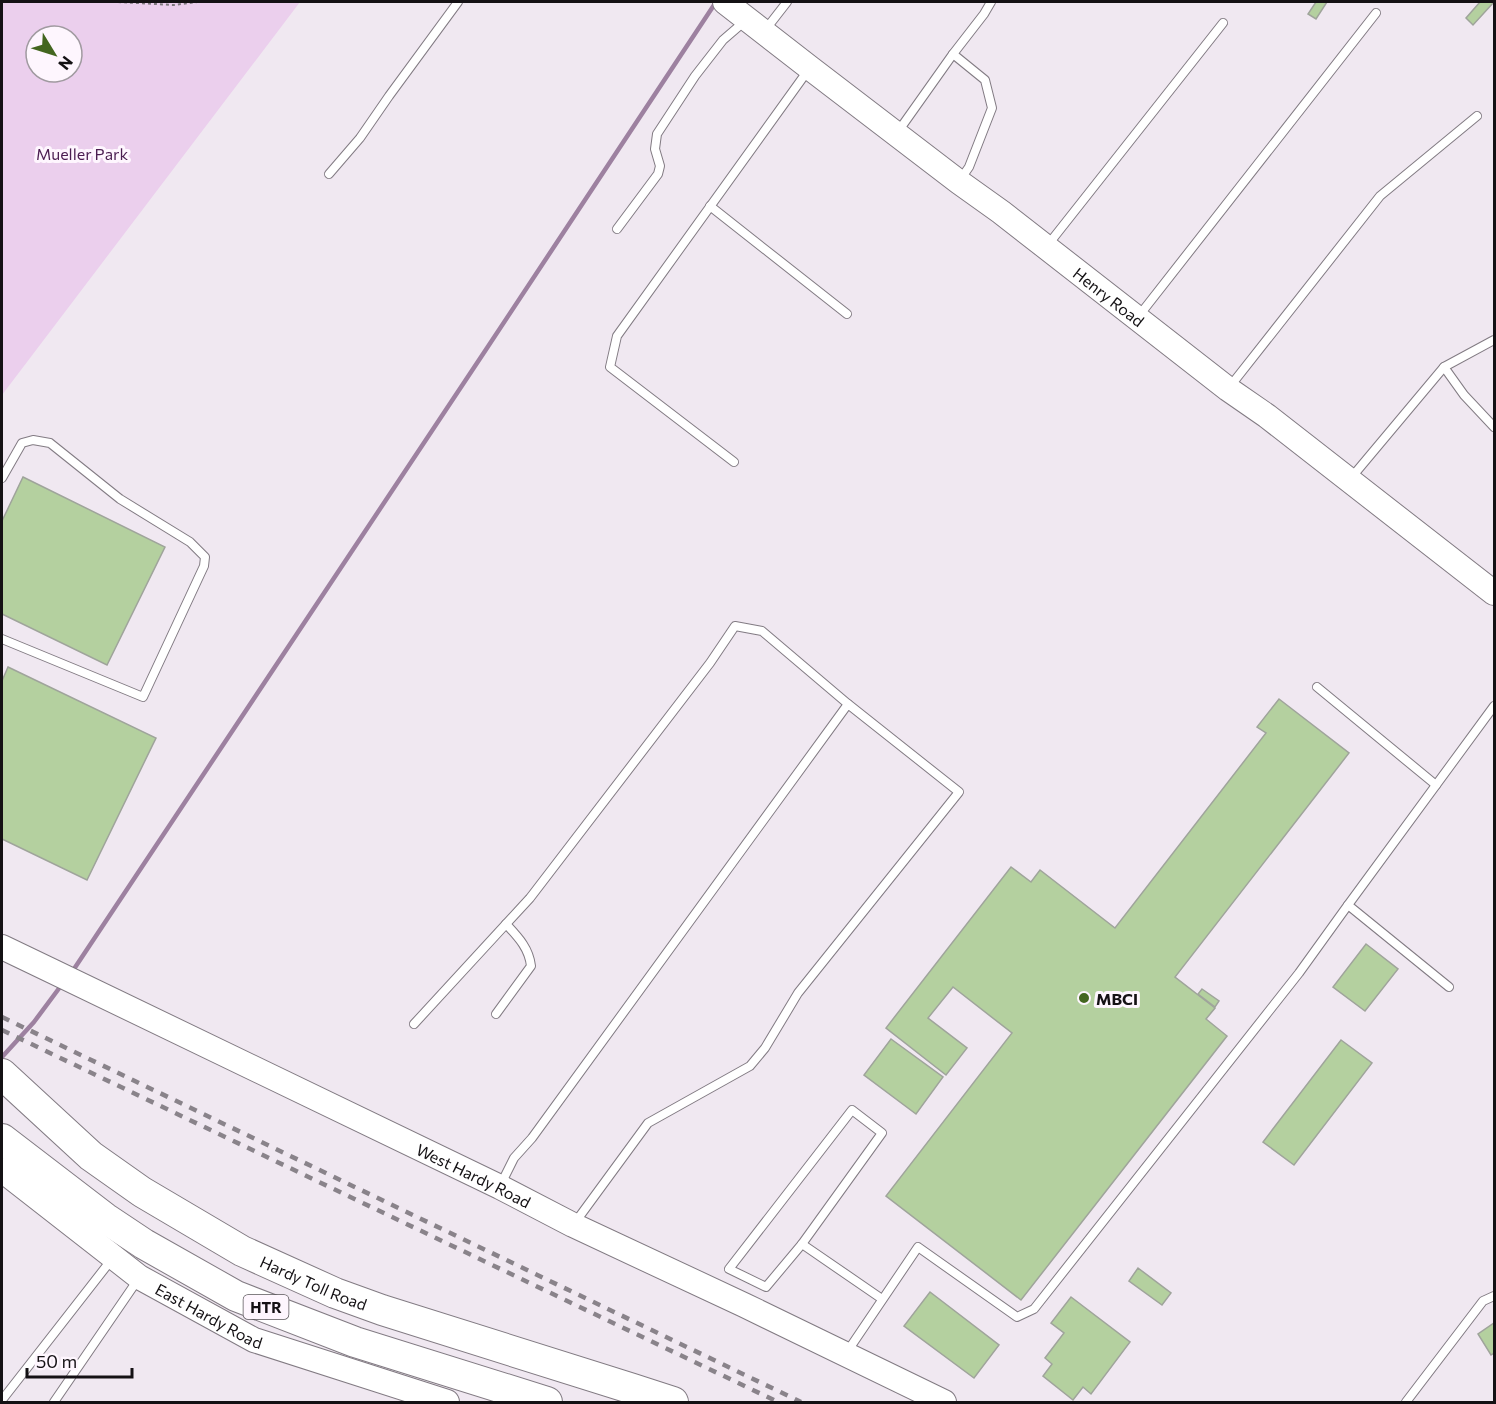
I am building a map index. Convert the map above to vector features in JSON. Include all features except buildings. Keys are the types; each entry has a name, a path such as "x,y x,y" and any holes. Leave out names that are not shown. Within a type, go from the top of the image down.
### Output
{"highway":[{"name":"Hardy Toll Road","path":"2,1074 91,1156 142,1192 242,1251 335,1293 382,1310 673,1402"},
{"name":"HTR","path":"6,1164 105,1218 144,1244 236,1296 355,1342 547,1402"}],"main road":[{"name":"Henry Road","path":"743,15 1228,389 1267,416 1494,593"},
{"name":"West Hardy Road","path":"2,947 500,1187 573,1225 944,1402"},
{"name":"East Hardy Road","path":"6,1164 139,1277 254,1340 447,1402"}],"lane":[{"path":"329,174 360,138 458,2"},
{"path":"617,229 658,174 660,166 655,149 657,134 695,76 743,15 787,2"},
{"path":"897,134 992,2"},
{"path":"1137,318 1376,13"},
{"path":"1046,248 1223,23"},
{"path":"953,54 985,80 992,108 969,167 959,182"},
{"path":"734,462 610,367 617,336 810,68"},
{"path":"1228,389 1380,196 1477,116"},
{"path":"710,206 847,314"},
{"path":"1349,481 1444,367 1494,340"},
{"path":"1444,367 1464,395 1494,427"},
{"path":"2,478 22,443 33,440 50,443 120,499 189,542 205,558 204,566 143,697 2,639"},
{"path":"414,1024 530,898 710,663 735,626 762,631 848,704 959,792 798,993 765,1048 750,1066 648,1123 573,1225"},
{"path":"1317,687 1436,785"},
{"path":"500,1187 514,1158 532,1137 848,704"},
{"path":"846,1354 918,1247 1017,1317 1034,1309 1299,973 1494,706"},
{"path":"1348,905 1449,987"},
{"path":"496,1014 531,966 530,956 519,938 506,924"},
{"path":"852,1110 882,1133 802,1244 766,1287 729,1269 852,1110"},
{"path":"802,1244 882,1299"},
{"path":"2,1399 114,1257"},
{"path":"54,1402 139,1277"},
{"path":"1406,1402 1483,1301 1494,1296"}],"path":[{"path":"118,2 174,4 197,2"}],"green space":[{"name":"Mueller Park","path":"2,2 300,2 2,395"}],"waterway":[{"path":"72,972 716,2"},
{"path":"2,1057 34,1022 63,983"}],"railway":[{"path":"2,1017 801,1402"},
{"path":"2,1030 778,1402"}],"place":[{"name":"MBCI","path":"1084,998"}]}
